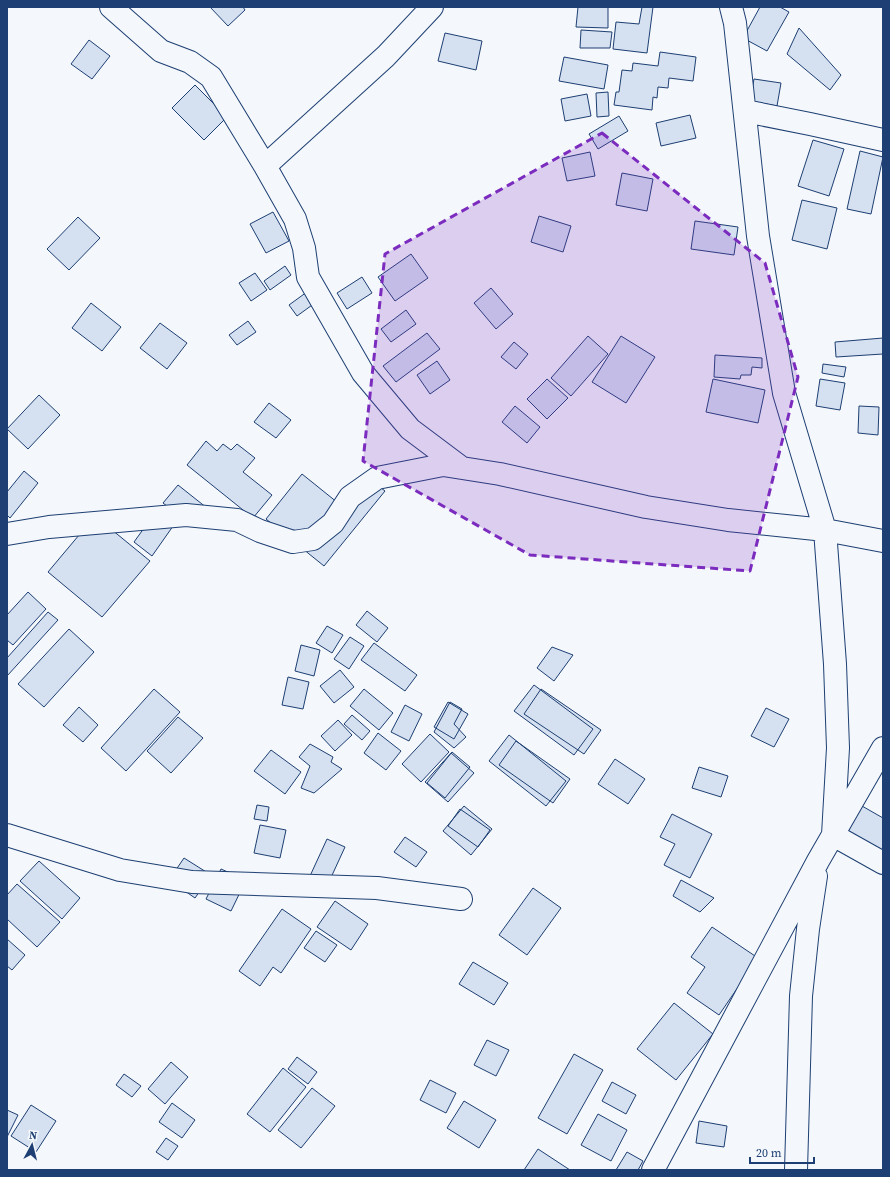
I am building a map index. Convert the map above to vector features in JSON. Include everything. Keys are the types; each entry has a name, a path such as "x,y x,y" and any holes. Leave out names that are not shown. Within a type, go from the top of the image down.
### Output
{"street":[{"path":"111,7 161,51 190,62 211,77 266,166 295,219 304,248 308,277 363,373 410,429 462,468"},
{"path":"266,166 386,56 432,7"},
{"path":"731,7 735,23 758,236 784,393 825,530 835,664 838,748 833,835"},
{"path":"745,111 883,140"},
{"path":"7,534 49,527 186,515 237,520 260,531 293,542 313,539 333,523 350,497 377,478 443,465 500,474 661,509 728,520 825,530 883,541"},
{"path":"652,1170 818,861 883,748"},
{"path":"7,835 120,870 192,882 377,888 461,899"},
{"path":"833,835 883,863"},
{"path":"796,1170 801,996 808,929 818,861"}],"highlighted area":[{"path":"602,133 765,263 798,377 750,571 530,555 363,461 385,254"}],"building":[{"path":"210,7 243,7 245,10 228,26"},
{"path":"578,7 608,7 608,28 576,27"},
{"path":"642,7 653,7 647,53 613,49 616,22 639,24"},
{"path":"760,7 780,7 789,12 767,51 743,38"},
{"path":"799,28 841,75 830,90 787,54"},
{"path":"581,30 612,32 610,48 580,48"},
{"path":"445,33 482,41 476,70 438,61"},
{"path":"89,40 110,56 92,79 71,64"},
{"path":"660,52 696,57 693,81 669,78 668,88 658,87 657,98 653,97 652,110 614,105 616,92 619,92 622,70 632,71 633,63 658,66"},
{"path":"564,57 608,65 604,89 559,81"},
{"path":"754,79 781,83 777,106 750,101"},
{"path":"195,85 227,117 204,140 172,108"},
{"path":"608,92 609,116 597,117 596,93"},
{"path":"587,94 591,116 565,121 561,99"},
{"path":"690,115 696,138 661,146 656,123"},
{"path":"619,116 628,131 598,149 589,134"},
{"path":"813,140 844,149 829,196 798,186"},
{"path":"860,151 883,157 871,214 847,209"},
{"path":"590,152 595,176 567,181 562,158"},
{"path":"622,173 653,179 647,211 616,205"},
{"path":"802,200 837,208 827,249 792,240"},
{"path":"273,212 289,241 266,253 250,224"},
{"path":"539,216 571,226 563,252 531,242"},
{"path":"78,217 100,238 69,270 47,249"},
{"path":"695,221 738,227 734,255 691,249"},
{"path":"411,254 428,278 395,301 378,277"},
{"path":"285,266 291,275 270,290 264,281"},
{"path":"255,273 267,290 251,301 239,283"},
{"path":"362,277 372,293 347,309 337,293"},
{"path":"491,288 513,314 496,329 474,303"},
{"path":"311,289 319,300 297,316 289,305"},
{"path":"91,303 121,327 102,351 72,328"},
{"path":"406,310 416,324 391,342 381,329"},
{"path":"248,321 256,332 237,345 229,335"},
{"path":"160,323 187,343 167,369 140,348"},
{"path":"427,333 440,349 396,382 383,366"},
{"path":"588,336 608,354 571,396 551,378"},
{"path":"621,336 655,357 626,403 592,382"},
{"path":"883,338 883,354 836,357 835,342"},
{"path":"514,342 528,354 516,369 501,357"},
{"path":"715,355 762,358 762,368 752,367 751,375 741,375 740,379 714,377"},
{"path":"437,361 450,380 430,394 417,375"},
{"path":"823,364 846,367 844,377 822,373"},
{"path":"547,379 568,398 547,419 527,399"},
{"path":"713,379 765,390 758,423 706,412"},
{"path":"820,379 845,383 840,410 816,406"},
{"path":"39,395 60,415 28,449 7,429"},
{"path":"269,403 291,420 276,438 254,422"},
{"path":"515,406 540,427 527,443 502,422"},
{"path":"859,406 879,407 878,435 858,433"},
{"path":"206,441 217,451 223,444 231,450 237,444 255,458 243,472 272,495 253,518 187,465"},
{"path":"24,471 38,483 10,518 7,515 7,492"},
{"path":"302,474 348,511 372,481 385,491 324,566 266,519"},
{"path":"178,485 207,508 193,526 163,503"},
{"path":"160,506 178,519 152,556 134,542"},
{"path":"95,516 150,561 102,617 48,572"},
{"path":"28,592 46,609 13,645 7,640 7,615"},
{"path":"367,611 388,628 377,642 356,625"},
{"path":"48,612 58,620 7,676 7,658"},
{"path":"327,626 343,635 332,653 316,643"},
{"path":"69,629 94,652 44,707 18,684"},
{"path":"350,637 364,646 349,669 334,659"},
{"path":"374,643 417,675 405,691 361,660"},
{"path":"301,645 320,650 314,676 295,671"},
{"path":"552,647 573,655 554,681 537,668"},
{"path":"340,670 354,687 334,703 320,686"},
{"path":"288,677 309,682 303,709 282,705"},
{"path":"534,685 593,729 574,755 514,711"},
{"path":"154,689 180,712 126,771 101,748"},
{"path":"364,689 393,713 379,730 350,706"},
{"path":"541,689 601,730 584,754 524,714"},
{"path":"448,702 468,714 454,739 434,727"},
{"path":"450,702 462,709 454,724 466,737 454,748 434,732"},
{"path":"405,705 422,714 409,741 391,732"},
{"path":"79,707 98,725 83,742 63,725"},
{"path":"766,708 789,719 774,747 751,736"},
{"path":"352,715 370,731 362,740 344,724"},
{"path":"178,717 203,738 171,773 147,751"},
{"path":"338,720 352,735 335,751 321,736"},
{"path":"378,733 401,751 386,770 364,753"},
{"path":"430,734 449,752 421,782 402,764"},
{"path":"509,735 566,781 546,806 489,761"},
{"path":"516,741 570,779 553,803 499,765"},
{"path":"310,744 333,757 331,762 342,769 314,793 301,788 310,766 299,757"},
{"path":"271,750 301,772 285,794 254,771"},
{"path":"452,752 470,767 445,798 427,783"},
{"path":"451,753 474,773 448,802 425,782"},
{"path":"615,759 645,779 628,804 598,784"},
{"path":"699,767 728,776 721,797 692,788"},
{"path":"257,805 269,807 267,821 254,819"},
{"path":"464,806 492,829 471,855 443,831"},
{"path":"862,806 883,818 883,857 846,835"},
{"path":"460,809 490,830 478,847 448,826"},
{"path":"672,814 712,834 690,878 664,865 675,844 660,837"},
{"path":"260,825 286,830 280,858 254,853"},
{"path":"405,837 427,852 416,867 394,852"},
{"path":"327,839 345,847 328,884 310,876"},
{"path":"184,858 211,875 195,898 169,880"},
{"path":"39,861 80,898 62,919 20,881"},
{"path":"221,869 246,880 231,911 206,899"},
{"path":"681,880 714,898 700,912 673,896"},
{"path":"17,884 60,922 37,947 7,919 7,895"},
{"path":"533,888 561,908 527,955 499,935"},
{"path":"335,901 368,924 351,950 317,927"},
{"path":"282,909 311,929 281,973 273,967 260,986 239,971"},
{"path":"712,927 758,958 719,1015 687,993 705,967 691,957"},
{"path":"316,931 337,945 325,962 304,948"},
{"path":"7,939 25,955 12,970 7,966"},
{"path":"473,962 508,983 494,1005 459,984"},
{"path":"674,1003 713,1034 676,1080 637,1049"},
{"path":"487,1040 509,1050 496,1076 474,1065"},
{"path":"574,1054 603,1070 567,1134 538,1118"},
{"path":"297,1057 317,1072 308,1084 288,1069"},
{"path":"171,1062 188,1077 165,1104 148,1089"},
{"path":"283,1068 306,1087 270,1132 247,1114"},
{"path":"124,1074 141,1086 132,1097 116,1085"},
{"path":"430,1080 456,1093 446,1113 420,1100"},
{"path":"612,1082 636,1095 626,1114 602,1101"},
{"path":"312,1088 335,1106 301,1148 278,1130"},
{"path":"464,1101 496,1120 479,1148 447,1128"},
{"path":"172,1103 195,1120 182,1138 159,1122"},
{"path":"31,1105 56,1121 36,1152 11,1136"},
{"path":"7,1110 18,1115 7,1137"},
{"path":"598,1114 627,1130 611,1161 581,1145"},
{"path":"699,1121 727,1126 724,1147 696,1143"},
{"path":"166,1138 178,1146 168,1160 156,1152"},
{"path":"538,1149 570,1170 524,1170"},
{"path":"627,1152 643,1161 638,1170 616,1170"}]}
